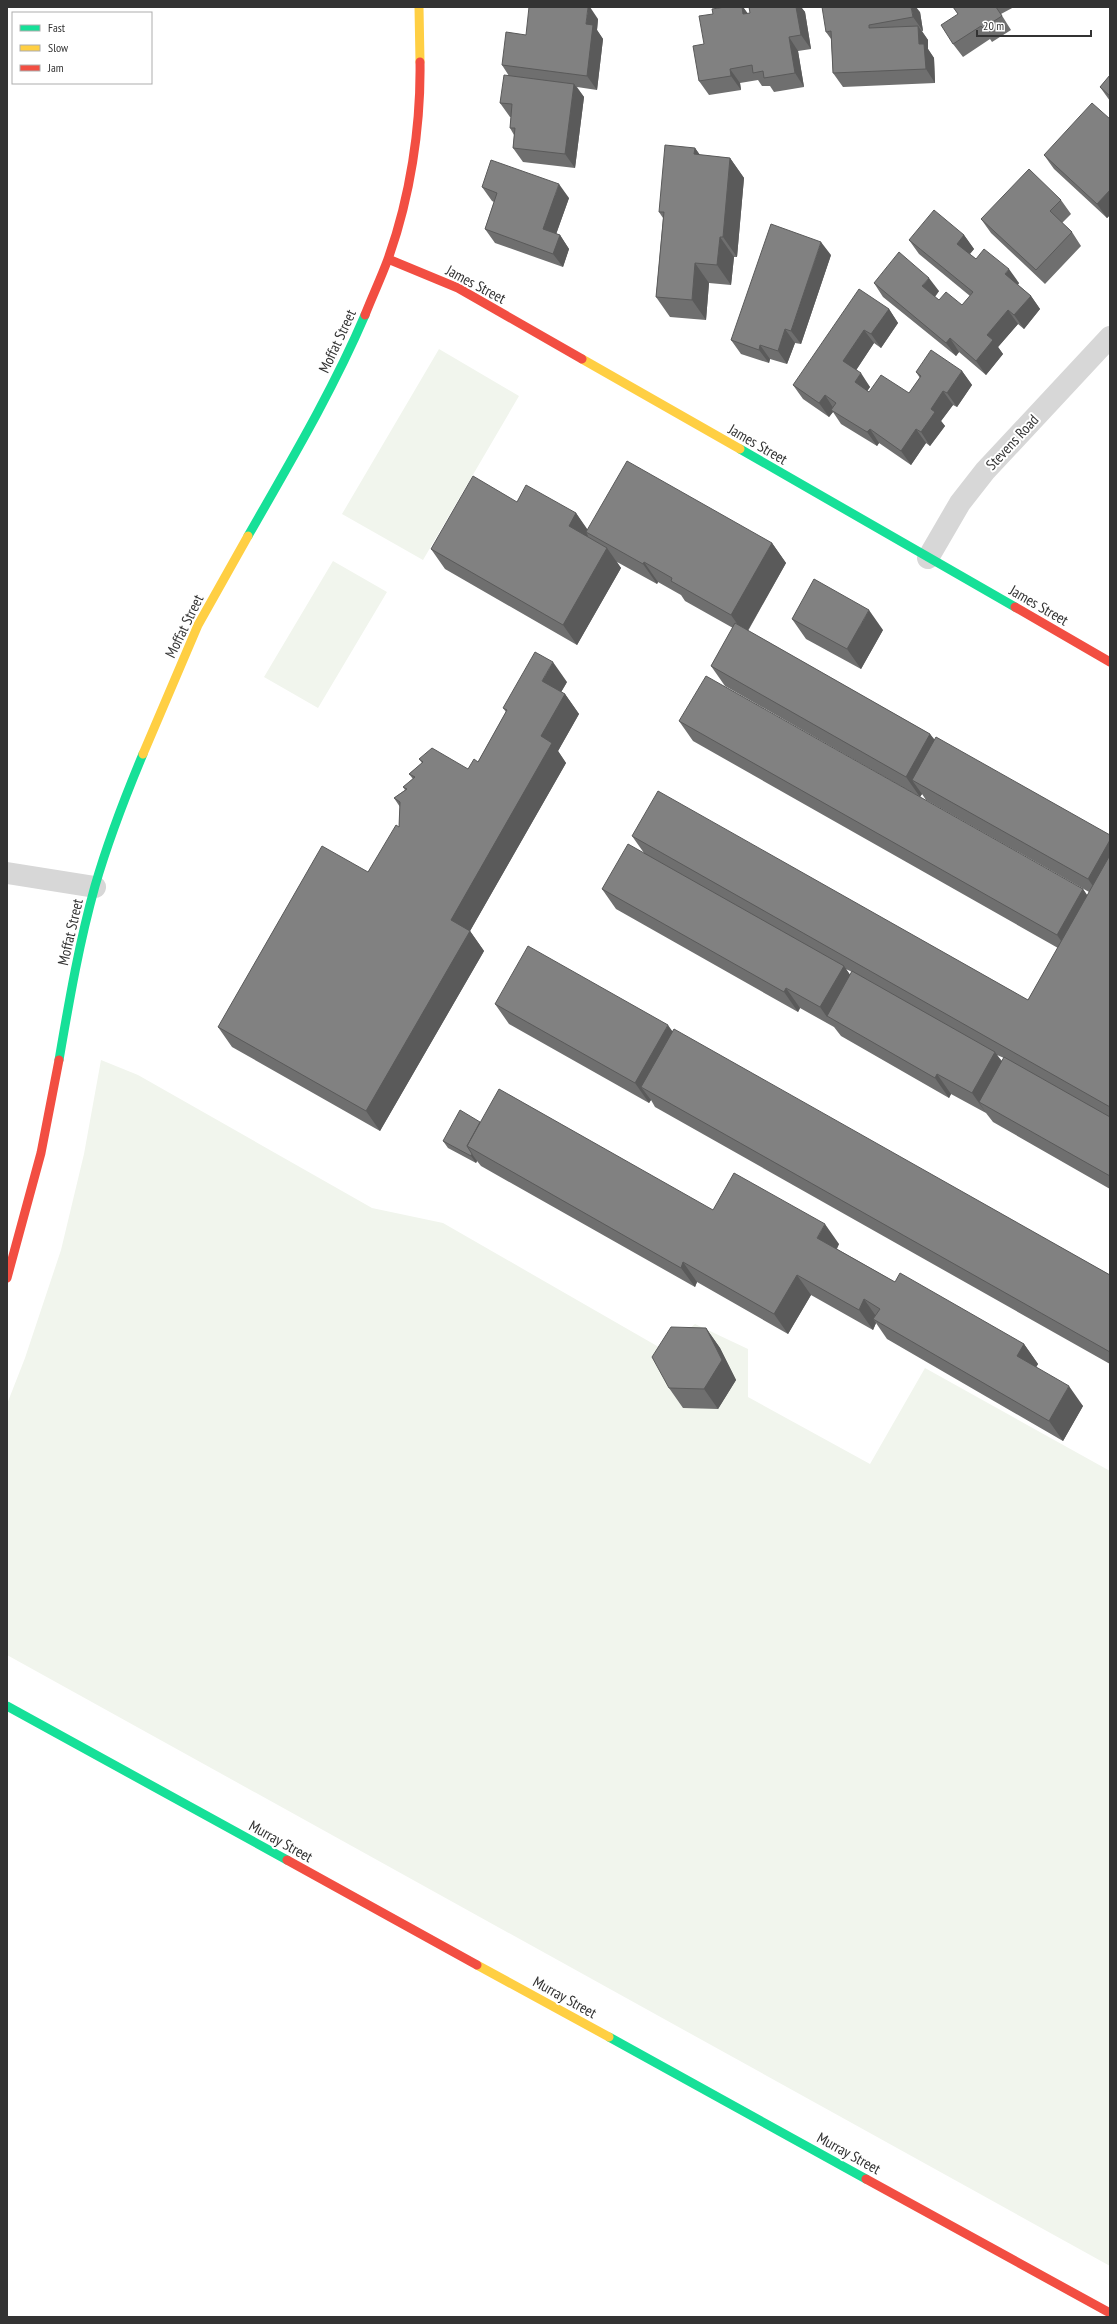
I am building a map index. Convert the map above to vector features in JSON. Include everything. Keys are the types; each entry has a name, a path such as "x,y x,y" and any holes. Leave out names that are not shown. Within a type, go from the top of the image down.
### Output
{"street":[{"name":"Moffat Street","path":"7,1278 41,1153 76,967 95,887 124,800 165,699 198,625 320,409 350,350 388,259 403,206 413,151 420,87 418,7"},
{"name":"James Street","path":"388,259 458,288 1110,662"},
{"name":"Stevens Road","path":"928,558 960,503 985,471 1110,337"},
{"path":"7,873 95,887"},
{"name":"Murray Street","path":"7,1706 1110,2313"}],"shaded area":[{"path":"439,349 519,396 423,560 342,514"},
{"path":"333,561 387,592 318,708 264,677"},
{"path":"101,1060 138,1075 372,1208 443,1223 664,1350 695,1324 748,1349 748,1397 870,1464 925,1368 1110,1471 1110,2266 7,1655 7,1404 25,1358 61,1250 84,1154"}],"building":[{"path":"529,7 588,7 586,24 593,25 587,76 502,65 506,32 526,35"},
{"path":"742,7 743,14 750,13 749,7 796,7 801,35 789,37 795,73 764,78 763,71 753,73 752,65 730,69 731,76 699,81 693,46 704,44 699,16 713,14 712,9"},
{"path":"822,7 911,7 913,17 869,25 869,28 918,26 919,44 924,44 926,69 833,73 831,31 826,32"},
{"path":"953,7 996,7 1002,16 983,28 981,26 953,44 941,25 958,14"},
{"path":"504,75 574,84 565,154 513,148 515,128 510,128 512,104 500,103"},
{"path":"1110,75 1110,96 1100,87"},
{"path":"1092,103 1110,119 1110,190 1097,204 1044,155"},
{"path":"665,145 695,148 694,154 730,158 723,237 720,237 717,265 695,263 692,300 656,297 664,212 659,212"},
{"path":"491,160 559,184 543,229 560,235 553,254 485,229 497,193 482,187"},
{"path":"1029,169 1061,200 1050,211 1072,232 1036,270 981,219"},
{"path":"934,210 964,235 957,244 976,259 984,249 1009,269 1005,274 1031,296 1014,315 1008,310 987,335 993,340 976,361 950,338 946,343 874,283 899,252 929,278 922,286 939,300 946,292 962,305 973,292 909,240"},
{"path":"771,224 821,242 791,331 785,329 778,351 760,345 759,350 731,340"},
{"path":"859,289 889,309 871,334 864,330 843,361 861,373 855,382 869,392 881,375 909,393 921,376 916,372 931,350 962,371 947,393 943,391 931,409 935,412 921,432 916,429 901,451 870,429 867,432 831,410 836,403 825,395 819,403 793,385"},
{"path":"627,461 772,543 731,615 671,581 672,578 644,562 643,564 586,532"},
{"path":"473,476 517,502 526,485 576,513 569,526 607,548 563,625 431,549"},
{"path":"814,579 869,610 847,649 792,619"},
{"path":"735,623 930,734 906,777 711,666"},
{"path":"535,652 553,662 542,681 565,694 541,736 552,743 451,920 470,931 366,1111 218,1027 322,846 368,872 396,825 399,827 400,802 394,798 407,789 403,787 415,777 409,774 423,762 419,759 432,748 468,769 474,759 478,762 507,710 503,708"},
{"path":"706,676 1083,889 1057,935 679,721"},
{"path":"936,737 1110,835 1110,840 1088,879 912,780"},
{"path":"658,791 1028,1000 1110,855 1110,1107 632,836"},
{"path":"628,844 844,966 820,1007 786,988 784,992 602,889"},
{"path":"528,946 668,1025 635,1083 495,1004"},
{"path":"852,971 995,1052 972,1093 937,1074 935,1078 827,1016"},
{"path":"674,1029 1110,1275 1110,1352 641,1087"},
{"path":"1004,1057 1110,1117 1110,1176 979,1102"},
{"path":"499,1089 713,1210 734,1173 825,1224 817,1238 895,1282 900,1273 1024,1344 1017,1356 1069,1386 1049,1421 873,1319 880,1309 864,1299 859,1310 797,1275 774,1314 683,1262 681,1268 467,1146"},
{"path":"460,1110 480,1122 467,1146 472,1154 471,1156 443,1141"},
{"path":"671,1327 706,1328 722,1360 704,1389 669,1388 652,1357"}],"traffic: fast":[{"path":"248,536 339,372 365,315"},
{"path":"740,449 1015,607"},
{"path":"59,1060 79,951 89,907 105,852 143,754"},
{"path":"7,1706 287,1860"},
{"path":"609,2037 866,2179"}],"traffic: slow":[{"path":"419,7 420,62"},
{"path":"582,359 740,449"},
{"path":"143,754 198,625 248,536"},
{"path":"477,1965 609,2037"}],"traffic: jam":[{"path":"365,315 396,236 408,187 413,162 419,112 420,62"},
{"path":"388,259 458,288 582,359"},
{"path":"1015,607 1110,662"},
{"path":"7,1278 41,1153 59,1060"},
{"path":"287,1860 477,1965"},
{"path":"866,2179 1110,2313"}]}
